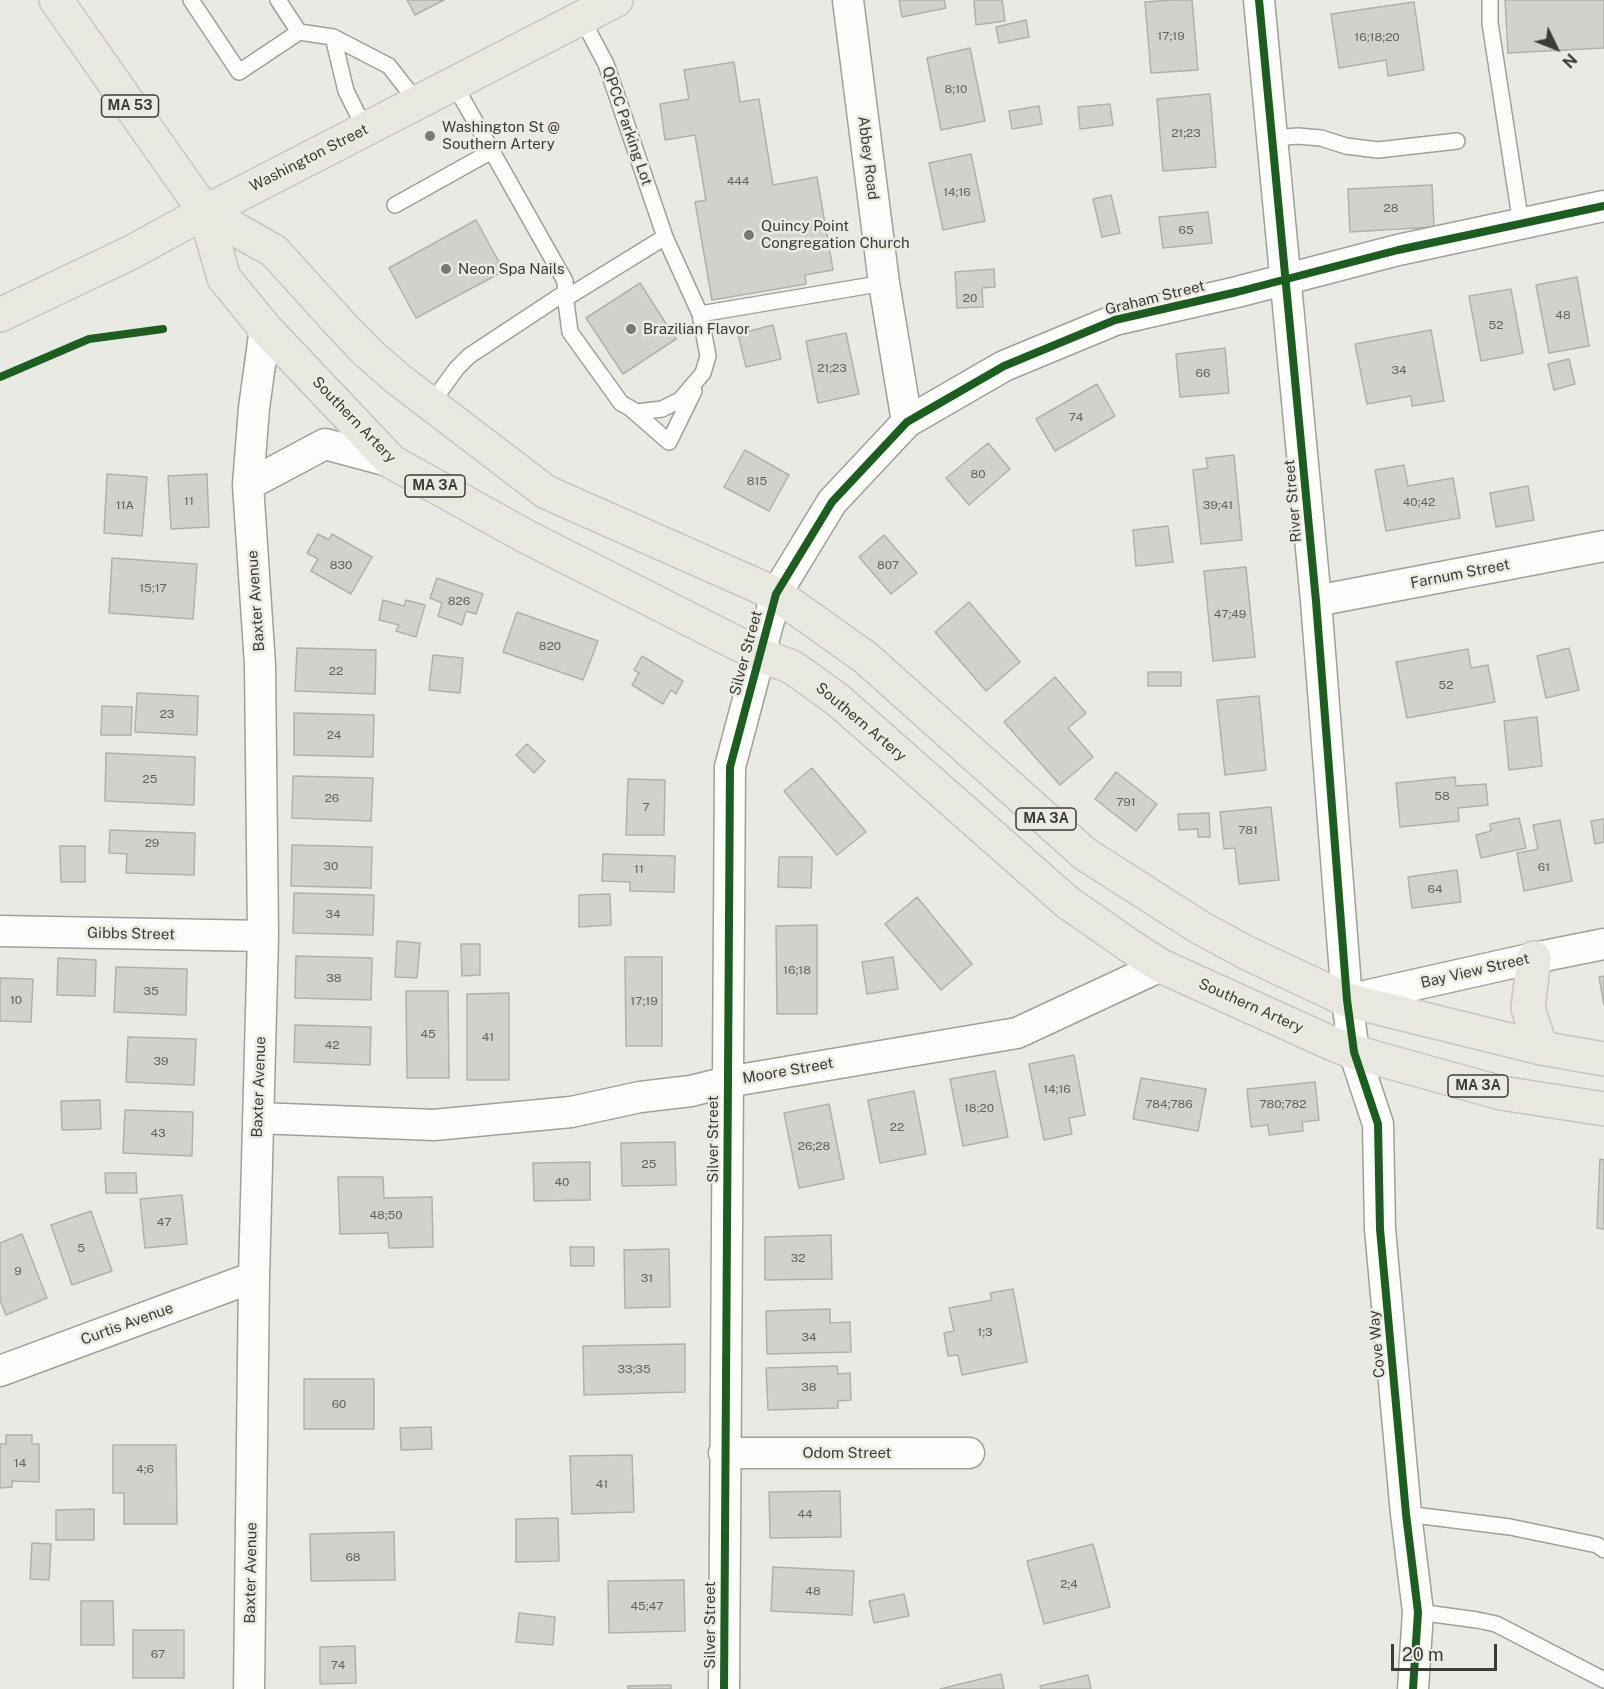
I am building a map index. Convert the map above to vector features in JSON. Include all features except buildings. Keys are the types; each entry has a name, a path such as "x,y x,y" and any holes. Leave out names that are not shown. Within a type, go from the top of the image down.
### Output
{"main road":[{"name":"Southern Artery","path":"56,0 205,212 224,278 265,328 392,462 527,537 760,655 792,667 838,700 1067,902 1161,966 1354,1052 1501,1093 1604,1109"},
{"name":"Washington Street","path":"0,315 132,252 616,0"},
{"name":"Southern Artery","path":"205,212 274,251 367,352 430,405 546,492 776,594 866,658 1085,854 1199,927 1247,953 1347,1000 1541,1048 1604,1059"},
{"path":"1534,958 1528,1008 1541,1048"}],"street":[{"name":"Abbey Road","path":"848,0 884,283 907,422"},
{"name":"River Street","path":"1259,0 1316,601 1347,1000"},
{"name":"Graham Street","path":"776,594 832,502 907,422 1004,366 1115,320 1287,280 1398,250 1604,206"},
{"name":"Baxter Avenue","path":"249,1689 254,1277 263,936 260,665 248,485 254,408 265,328"},
{"path":"248,485 325,444 392,462"},
{"name":"Farnum Street","path":"1316,601 1604,546"},
{"name":"Silver Street","path":"724,1689 730,767 776,594"},
{"name":"Gibbs Street","path":"0,931 263,936"},
{"name":"Bay View Street","path":"1347,1000 1604,944"},
{"name":"Moore Street","path":"258,1118 434,1125 570,1112 640,1097 691,1091 727,1082 1017,1033 1161,966"},
{"name":"Cove Way","path":"1347,1000 1354,1052 1378,1124 1380,1229 1406,1514 1418,1612 1413,1689"},
{"name":"Curtis Avenue","path":"0,1371 254,1277"},
{"name":"Odom Street","path":"724,1453 969,1453"}],"lane":[{"path":"191,0 216,26 239,72 299,32 333,37 389,66 417,102"},
{"path":"278,0 299,32"},
{"path":"1490,0 1490,23 1521,224"},
{"name":"QPCC Parking Lot","path":"454,84 565,281 570,332 621,403 669,442 703,373 708,356 700,314 665,237 606,64 581,18"},
{"path":"333,37 346,91 365,129"},
{"path":"1273,138 1298,136 1321,138 1346,146 1378,150 1457,141"},
{"path":"395,205 492,151"},
{"path":"430,405 457,368 469,356 566,295 665,237"},
{"path":"700,314 884,283"},
{"path":"628,407 637,412 662,410 680,400 703,373"},
{"path":"1406,1514 1510,1527 1597,1545 1604,1550"},
{"path":"1418,1612 1496,1624 1604,1680"}],"cycle path":[{"path":"1259,0 1316,601 1347,1000 1354,1052 1378,1124 1380,1229 1406,1514 1418,1612 1413,1689"},
{"path":"724,1689 730,767 776,594 832,502 907,422 1004,366 1115,320 1237,292 1398,250 1604,206"},
{"path":"0,377 89,339 163,329"}],"place":[{"name":"Washington St @ Southern Artery","path":"430,136"},
{"name":"Quincy Point Congregation Church","path":"749,235"},
{"name":"Neon Spa Nails","path":"446,269"},
{"name":"Brazilian Flavor","path":"631,329"}]}
